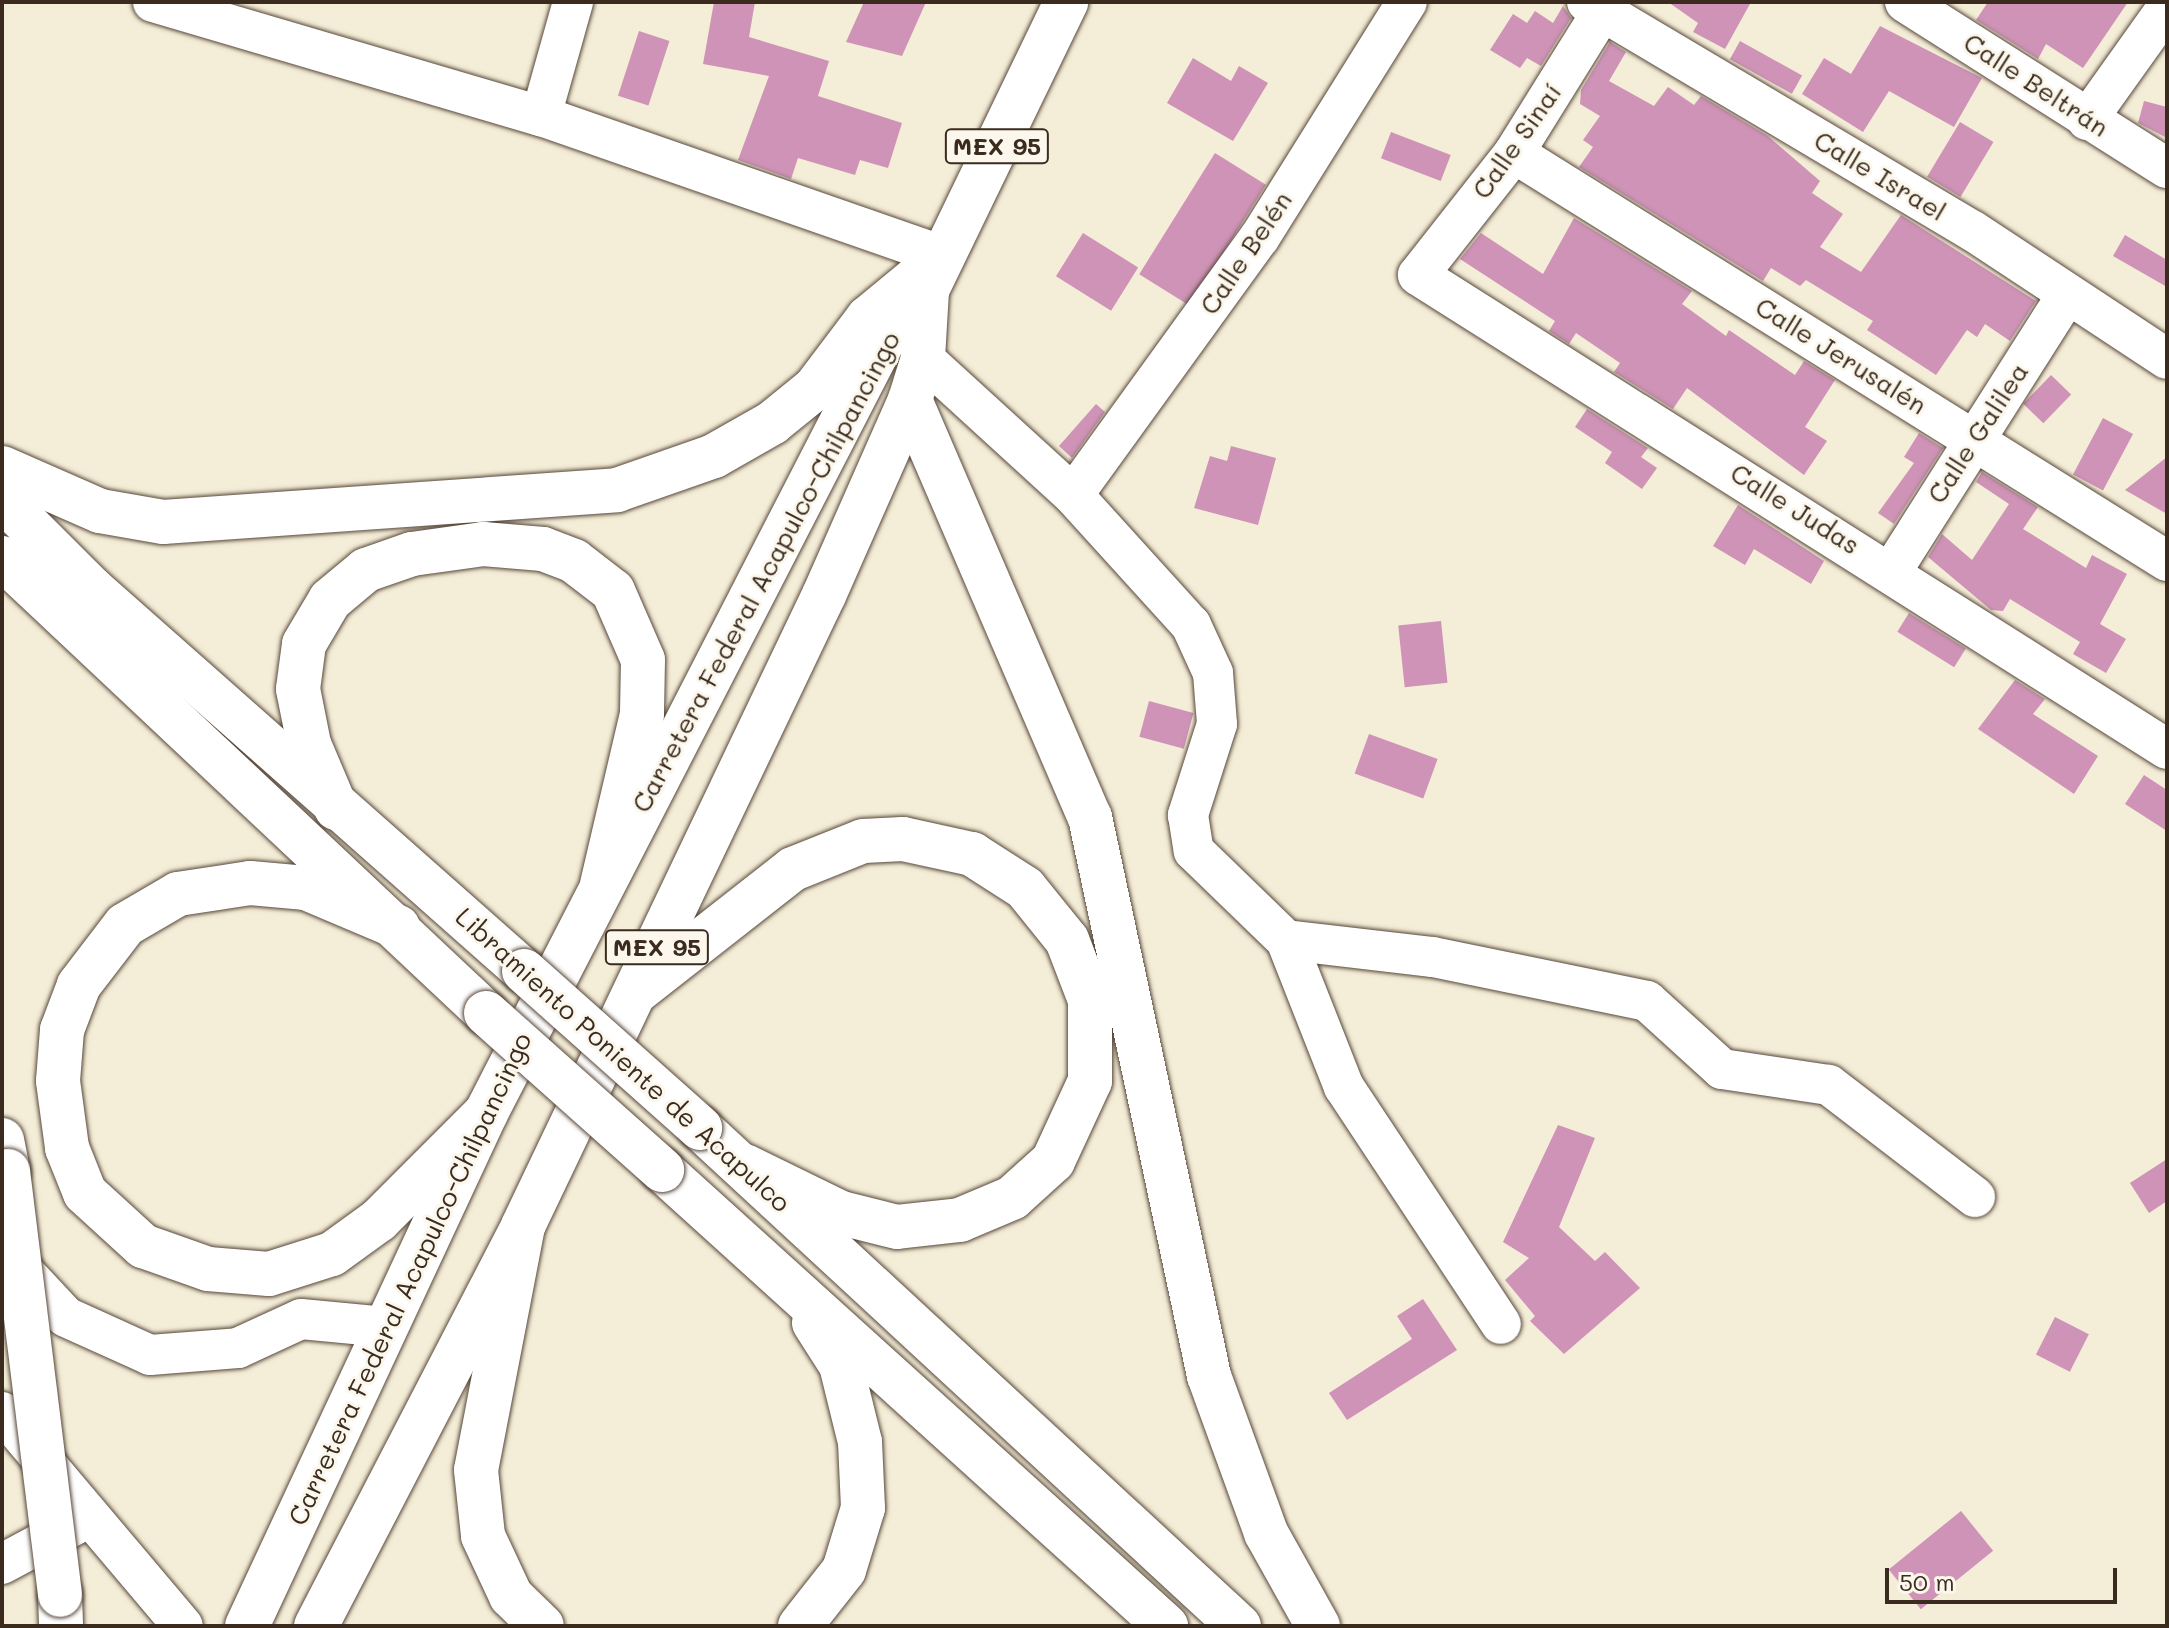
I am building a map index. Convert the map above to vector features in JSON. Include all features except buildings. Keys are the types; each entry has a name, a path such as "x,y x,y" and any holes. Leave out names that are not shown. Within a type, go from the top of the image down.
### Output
{"main road":[{"name":"MEX 95","path":"935,273 1066,2"},
{"name":"Carretera Federal Acapulco-Chilpancingo","path":"316,1626 523,1226 636,992 910,400 923,358 935,273"},
{"name":"Carretera Federal Acapulco-Chilpancingo","path":"247,1626 486,1113 602,884 886,335 935,273"},
{"path":"2,468 100,511 163,522 617,490 714,456 772,423 815,388 868,318 935,273"},
{"path":"910,400 1090,817 1209,1376 1266,1533 1318,1626"},
{"name":"Libramiento Poniente de Acapulco","path":"2,499 336,808 745,1166 1239,1626"},
{"path":"336,808 309,744 298,689 304,644 330,600 366,570 412,554 483,544 543,549 574,561 613,591 643,660 642,714 602,884"},
{"name":"Libramiento Poniente de Acapulco","path":"2,558 486,1013 784,1278 1166,1626"},
{"path":"636,992 793,869 863,841 903,839 972,854 1025,888 1067,940 1090,1000 1090,1081 1053,1161 1012,1198 960,1220 897,1227 841,1213 745,1166"},
{"path":"398,927 306,888 250,883 178,894 125,925 79,985 62,1030 58,1081 67,1148 85,1193 143,1246 208,1269 269,1274 332,1254 379,1220 486,1113"},
{"path":"5,1156 60,1610"},
{"path":"523,1226 476,1470 483,1536 511,1596 542,1626"},
{"path":"784,1278 841,1365 860,1442 863,1508 844,1570 800,1626"}],"street":[{"path":"153,2 541,116 935,273"},
{"path":"541,116 573,2"},
{"name":"Calle Belén","path":"1073,495 1260,237 1407,2"},
{"name":"Calle Beltrán","path":"1905,2 1955,14 2087,120 2167,168"},
{"name":"Calle Sinaí","path":"1418,275 1514,153 1599,5"},
{"name":"Calle Israel","path":"1599,5 1973,231 2065,298 2167,359"},
{"path":"2087,120 2167,8"},
{"name":"Calle Jerusalén","path":"1514,153 2167,561"},
{"name":"Calle Judas","path":"1418,275 1893,569 2167,749"},
{"name":"Calle Galilea","path":"1893,569 1972,438 2065,298"},
{"path":"923,358 1073,495 1191,625 1204,651 1217,724 1188,815 1194,851 1286,940 1344,1087 1501,1324"},
{"path":"1286,940 1433,957 1647,1001 1722,1069 1829,1085 1975,1197"},
{"path":"2,1248 66,1317 150,1355 238,1348 301,1319 386,1327"},
{"path":"2,1412 183,1626"},
{"path":"2,1564 91,1517"}]}
